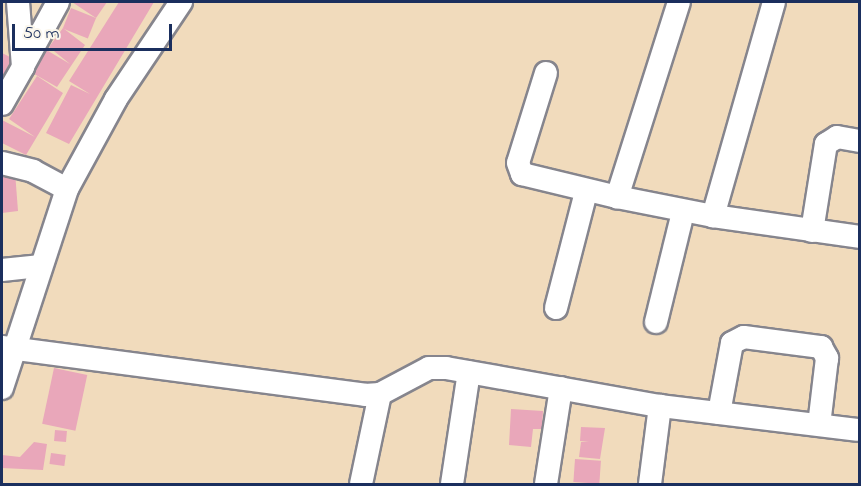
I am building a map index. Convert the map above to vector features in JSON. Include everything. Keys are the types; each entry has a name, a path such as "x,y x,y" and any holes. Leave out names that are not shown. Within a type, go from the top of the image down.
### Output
{"street":[{"path":"18,2 22,67"},
{"path":"2,104 58,2"},
{"path":"2,388 8,347 67,189 116,99 181,2"},
{"path":"617,197 679,2"},
{"path":"713,216 774,2"},
{"path":"546,73 518,163 522,174 586,192 683,212 860,237"},
{"path":"812,231 826,144 837,138 860,141"},
{"path":"2,163 33,171 67,189"},
{"path":"556,308 586,192"},
{"path":"656,322 683,212"},
{"path":"2,270 39,266"},
{"path":"719,413 732,343 744,337 821,347 827,358 819,425"},
{"path":"8,347 380,394 429,368 469,372 660,406 857,430"},
{"path":"452,484 469,372"},
{"path":"546,484 561,388"},
{"path":"361,484 380,394"},
{"path":"650,484 660,406"}],"building":[{"path":"72,2 107,2 96,18"},
{"path":"119,2 154,2 69,144 46,133 71,85 90,94 69,81"},
{"path":"71,8 96,18 88,39 63,28"},
{"path":"63,28 85,45 57,87 29,71 43,48 70,64 49,47"},
{"path":"2,53 12,58 2,78"},
{"path":"37,76 63,93 26,155 2,143 2,120 35,137 9,119"},
{"path":"15,172 18,211 2,213 2,173"},
{"path":"54,368 87,375 75,431 42,424"},
{"path":"511,409 543,411 542,429 533,429 531,447 509,445"},
{"path":"581,427 605,428 600,459 579,457 581,442 589,442 580,441"},
{"path":"55,430 67,431 66,442 54,441"},
{"path":"34,442 47,444 43,470 2,468 2,455 20,457"},
{"path":"51,453 66,455 64,466 49,464"},
{"path":"575,459 601,461 599,484 573,482"}]}
